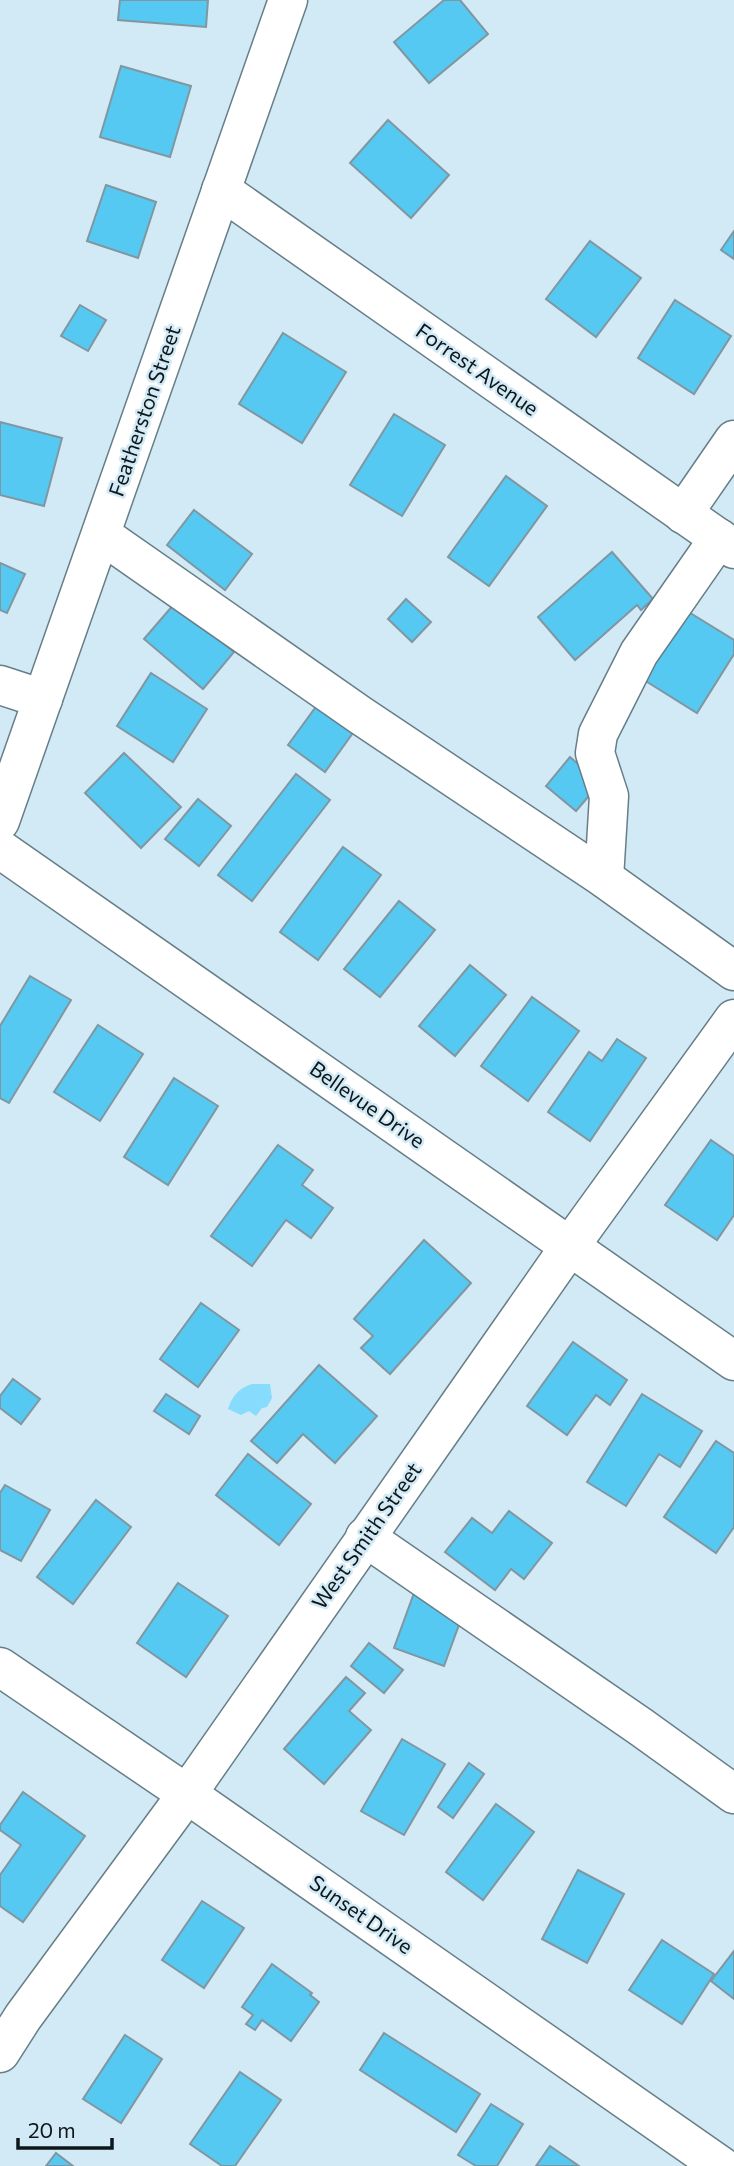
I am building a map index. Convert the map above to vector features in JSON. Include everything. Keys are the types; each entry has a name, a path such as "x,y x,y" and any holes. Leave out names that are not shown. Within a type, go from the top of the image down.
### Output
{"street":[{"name":"Featherston Street","path":"0,821 288,0"},
{"name":"Forrest Avenue","path":"221,190 726,544"},
{"path":"682,514 734,440"},
{"path":"102,536 349,707 604,878 734,971"},
{"path":"604,878 609,796 595,753 598,734 639,653 726,544"},
{"path":"0,685 43,699"},
{"name":"Bellevue Drive","path":"0,849 734,1361"},
{"name":"West Smith Street","path":"0,2053 23,2017 187,1794 570,1246 734,1019"},
{"path":"365,1537 734,1794"},
{"name":"Sunset Drive","path":"0,1667 187,1794 720,2166"}],"water":[{"path":"252,1384 270,1384 272,1398 267,1407 262,1408 256,1416 249,1411 241,1415 228,1409 237,1393"}],"building":[{"path":"120,0 208,0 206,27 118,20"},
{"path":"444,0 460,0 488,34 429,83 394,42"},
{"path":"121,66 191,86 170,157 100,137"},
{"path":"388,120 449,175 411,218 350,163"},
{"path":"106,185 156,202 138,258 87,241"},
{"path":"734,231 734,259 721,250"},
{"path":"590,241 641,278 596,337 546,299"},
{"path":"675,300 731,336 694,394 638,358"},
{"path":"80,305 106,320 88,351 61,336"},
{"path":"283,333 346,372 302,443 239,404"},
{"path":"394,414 445,445 402,516 350,485"},
{"path":"0,422 62,438 44,506 0,495"},
{"path":"506,476 547,506 489,586 448,557"},
{"path":"194,510 252,554 225,590 167,545"},
{"path":"612,552 653,599 641,610 637,605 575,660 538,617"},
{"path":"0,563 25,574 7,613 0,610"},
{"path":"406,599 431,622 412,642 388,619"},
{"path":"175,603 234,652 203,689 144,639"},
{"path":"687,611 734,640 734,654 697,713 644,680"},
{"path":"151,673 207,709 173,762 117,726"},
{"path":"318,704 355,730 325,772 288,745"},
{"path":"124,753 181,807 141,848 85,793"},
{"path":"570,757 600,783 576,811 546,786"},
{"path":"296,774 330,800 252,901 218,875"},
{"path":"198,799 231,826 199,866 165,839"},
{"path":"343,847 381,875 318,960 280,932"},
{"path":"399,901 435,930 380,997 344,969"},
{"path":"470,965 506,995 455,1056 419,1026"},
{"path":"30,976 71,1000 9,1103 0,1098 0,1026"},
{"path":"532,997 579,1031 528,1101 481,1066"},
{"path":"98,1025 143,1054 100,1121 54,1092"},
{"path":"617,1039 646,1058 590,1141 548,1112 589,1052 602,1061"},
{"path":"174,1078 218,1106 168,1185 124,1157"},
{"path":"711,1140 734,1156 734,1215 717,1240 665,1205"},
{"path":"278,1145 313,1170 302,1185 333,1208 311,1238 286,1220 252,1266 211,1236"},
{"path":"424,1240 471,1283 390,1374 361,1348 373,1336 354,1319"},
{"path":"201,1303 239,1330 198,1387 160,1359"},
{"path":"573,1342 627,1380 610,1405 596,1395 567,1435 527,1406"},
{"path":"319,1365 377,1416 335,1463 303,1434 277,1463 251,1441"},
{"path":"13,1379 40,1399 21,1424 0,1408 0,1396"},
{"path":"166,1394 200,1416 189,1434 154,1411"},
{"path":"642,1394 702,1431 680,1467 659,1454 626,1506 587,1482"},
{"path":"716,1441 734,1453 734,1527 716,1553 664,1517"},
{"path":"248,1454 311,1504 279,1545 216,1495"},
{"path":"5,1485 50,1510 21,1561 0,1550 0,1493"},
{"path":"96,1500 131,1527 73,1604 37,1577"},
{"path":"509,1511 552,1543 524,1579 511,1569 495,1590 445,1552 472,1518 492,1533"},
{"path":"178,1583 228,1616 186,1677 137,1643"},
{"path":"414,1593 464,1611 444,1666 394,1648"},
{"path":"369,1643 403,1670 384,1693 351,1666"},
{"path":"346,1677 365,1693 349,1711 371,1730 324,1784 284,1749"},
{"path":"402,1739 445,1764 404,1835 361,1811"},
{"path":"469,1763 484,1774 453,1818 438,1807"},
{"path":"23,1792 85,1836 23,1922 0,1906 0,1875 21,1845 0,1830 0,1825"},
{"path":"496,1804 534,1832 483,1900 446,1872"},
{"path":"578,1870 624,1894 587,1963 542,1939"},
{"path":"202,1901 244,1928 204,1988 162,1960"},
{"path":"662,1940 714,1974 682,2024 629,1990"},
{"path":"734,1951 734,1999 711,1981"},
{"path":"272,1964 312,1993 310,1995 319,2002 291,2041 262,2020 255,2030 246,2024 253,2015 242,2007"},
{"path":"384,2033 480,2094 456,2132 360,2070"},
{"path":"125,2035 162,2059 121,2123 83,2099"},
{"path":"240,2072 281,2100 235,2166 222,2166 190,2144"},
{"path":"491,2104 523,2124 497,2166 476,2166 458,2155"},
{"path":"550,2146 579,2166 536,2166"},
{"path":"56,2153 73,2166 46,2166"}]}
